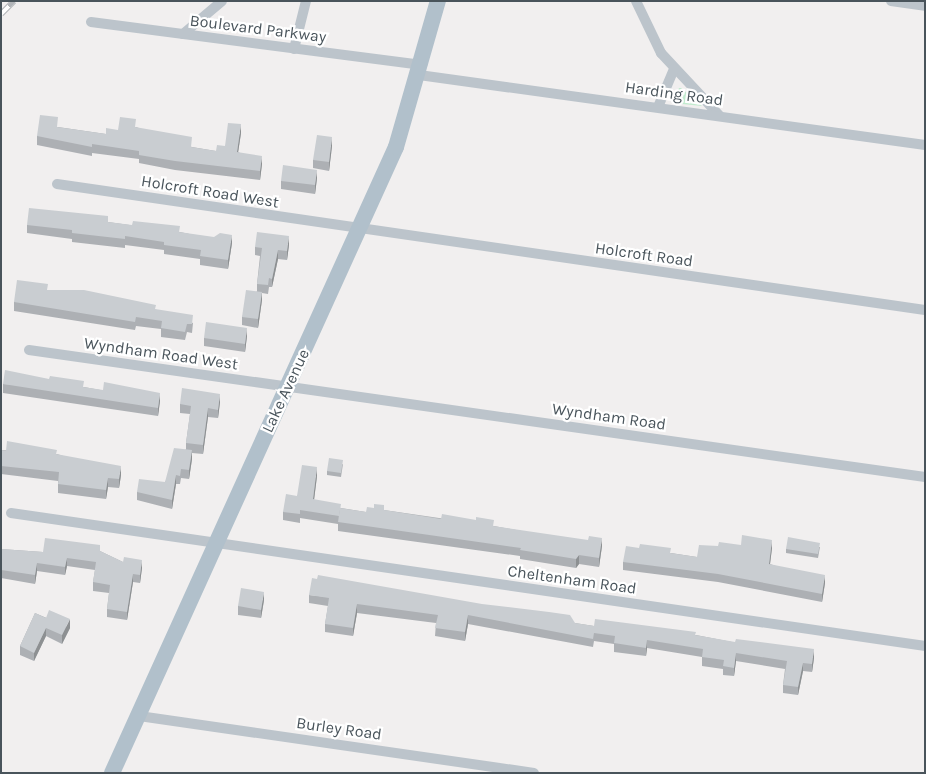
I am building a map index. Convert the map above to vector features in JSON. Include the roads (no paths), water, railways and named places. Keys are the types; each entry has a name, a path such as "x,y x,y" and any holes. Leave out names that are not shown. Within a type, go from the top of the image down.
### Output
{"main road":[{"name":"Lake Avenue","path":"112,773 396,147 420,70 438,1"}],"street":[{"path":"183,34 222,1"},
{"path":"294,49 306,1"},
{"path":"636,1 652,39 674,69 719,115"},
{"path":"891,1 925,6"},
{"name":"Boulevard Parkway","path":"91,22 294,49 420,70"},
{"path":"658,107 674,69"},
{"name":"Harding Road","path":"420,70 658,107 925,145"},
{"name":"Holcroft Road West","path":"56,184 358,229"},
{"name":"Holcroft Road","path":"358,229 925,310"},
{"name":"Wyndham Road West","path":"30,350 288,386"},
{"name":"Wyndham Road","path":"288,386 925,477"},
{"name":"Cheltenham Road","path":"11,513 925,646"},
{"name":"Burley Road","path":"138,716 534,773"}],"railway":[{"path":"1,14 14,1"}]}
